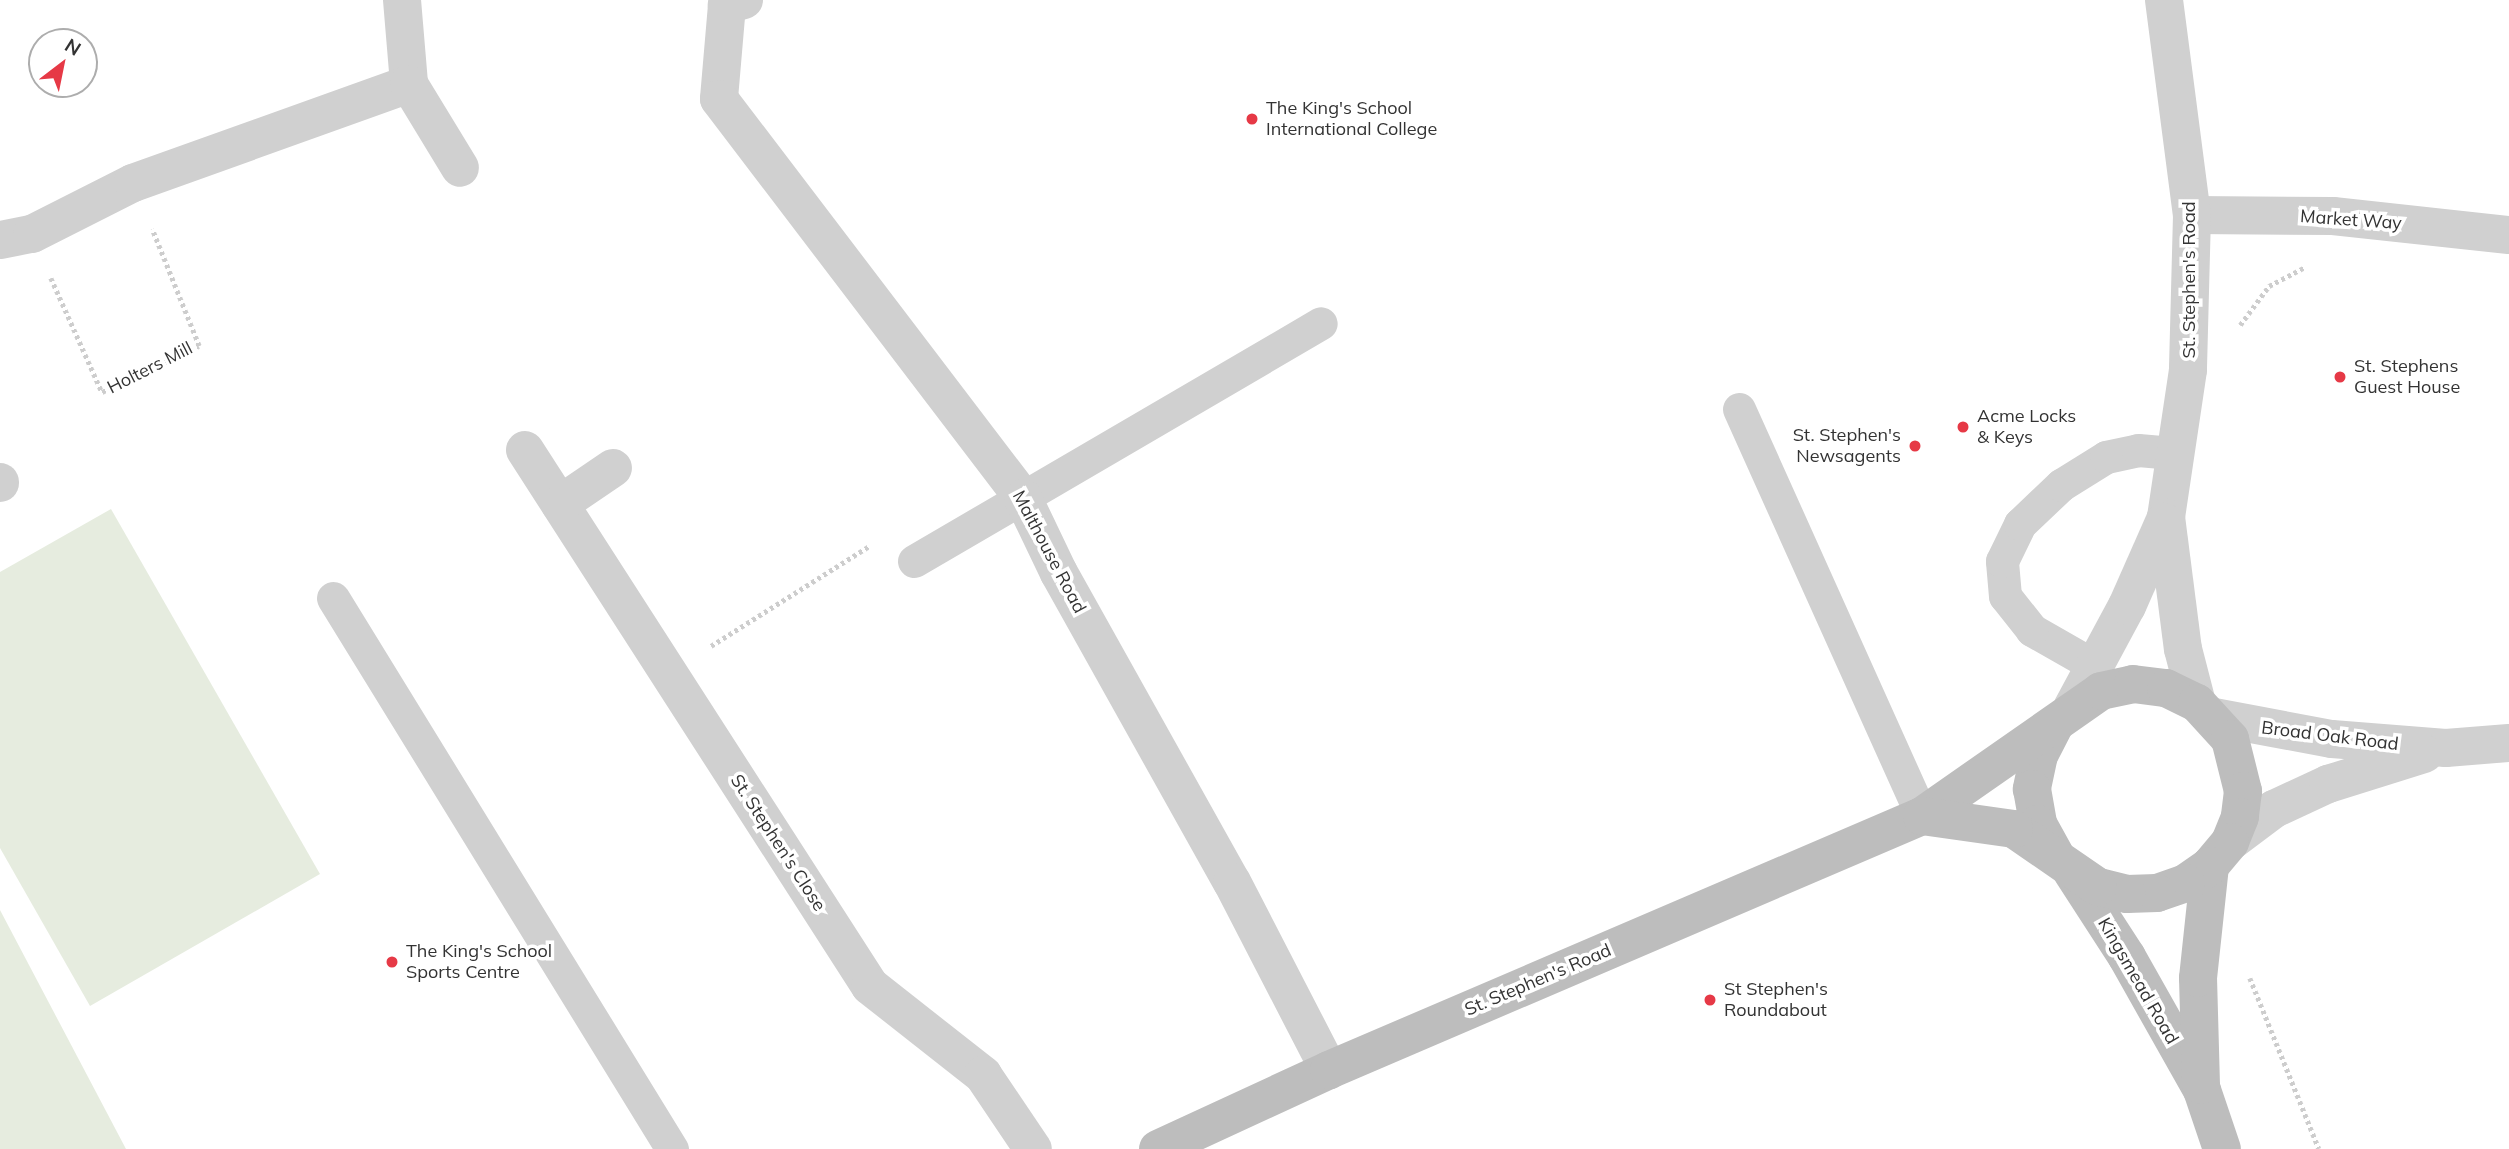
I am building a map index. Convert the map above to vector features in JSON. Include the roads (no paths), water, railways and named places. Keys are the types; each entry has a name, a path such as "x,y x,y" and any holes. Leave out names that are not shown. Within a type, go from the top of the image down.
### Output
{"main road":[{"name":"St. Stephen's Road","path":"1158,1149 1329,1070 1922,816 2101,691 2133,684 2166,688 2206,710 2240,764 2244,791 2240,817 2220,854"},
{"name":"St. Stephen's Road","path":"2063,716 2039,755 2032,789 2038,824 2064,864"},
{"path":"1922,816 2014,829 2098,887 2137,894 2186,883 2220,854"},
{"name":"Kingsmead Road","path":"2202,1090 2198,978 2220,854"},
{"name":"Kingsmead Road","path":"2064,864 2127,957 2202,1090 2222,1149"}],"street":[{"path":"402,0 409,84 460,168"},
{"name":"Malthouse Road","path":"744,0 727,5 719,99 1023,498 1059,573 1232,881 1329,1070"},
{"name":"St. Stephen's Road","path":"2164,0 2192,215 2188,370 2166,517 2183,649 2206,710"},
{"path":"16,237 133,183 409,84"},
{"name":"Market Way","path":"2192,215 2333,216 2509,235"},
{"name":"St. Stephen's Close","path":"525,450 870,986 983,1075 1033,1149"},
{"path":"560,504 612,468"},
{"name":"St. Stephen's Road","path":"2063,716 2095,666 2166,517"},
{"name":"Broad Oak Road","path":"2206,710 2332,739 2446,748 2509,743"},
{"name":"Broad Oak Road","path":"2220,854 2274,808 2328,783 2446,748"}],"lane":[{"path":"914,561 1321,323"},
{"path":"1739,409 1922,816"},
{"path":"2095,666 2032,630 2005,596 2002,561 2020,524 2061,485 2106,457 2138,450 2176,453"},
{"path":"333,598 672,1149"}],"place":[{"name":"The King's School International College","path":"1252,119"},
{"name":"St. Stephens Guest House","path":"2340,377"},
{"name":"Acme Locks & Keys","path":"1963,427"},
{"name":"St. Stephen's Newsagents","path":"1915,446"},
{"name":"The King's School Sports Centre","path":"392,962"},
{"name":"St Stephen's Roundabout","path":"1710,1000"}]}
